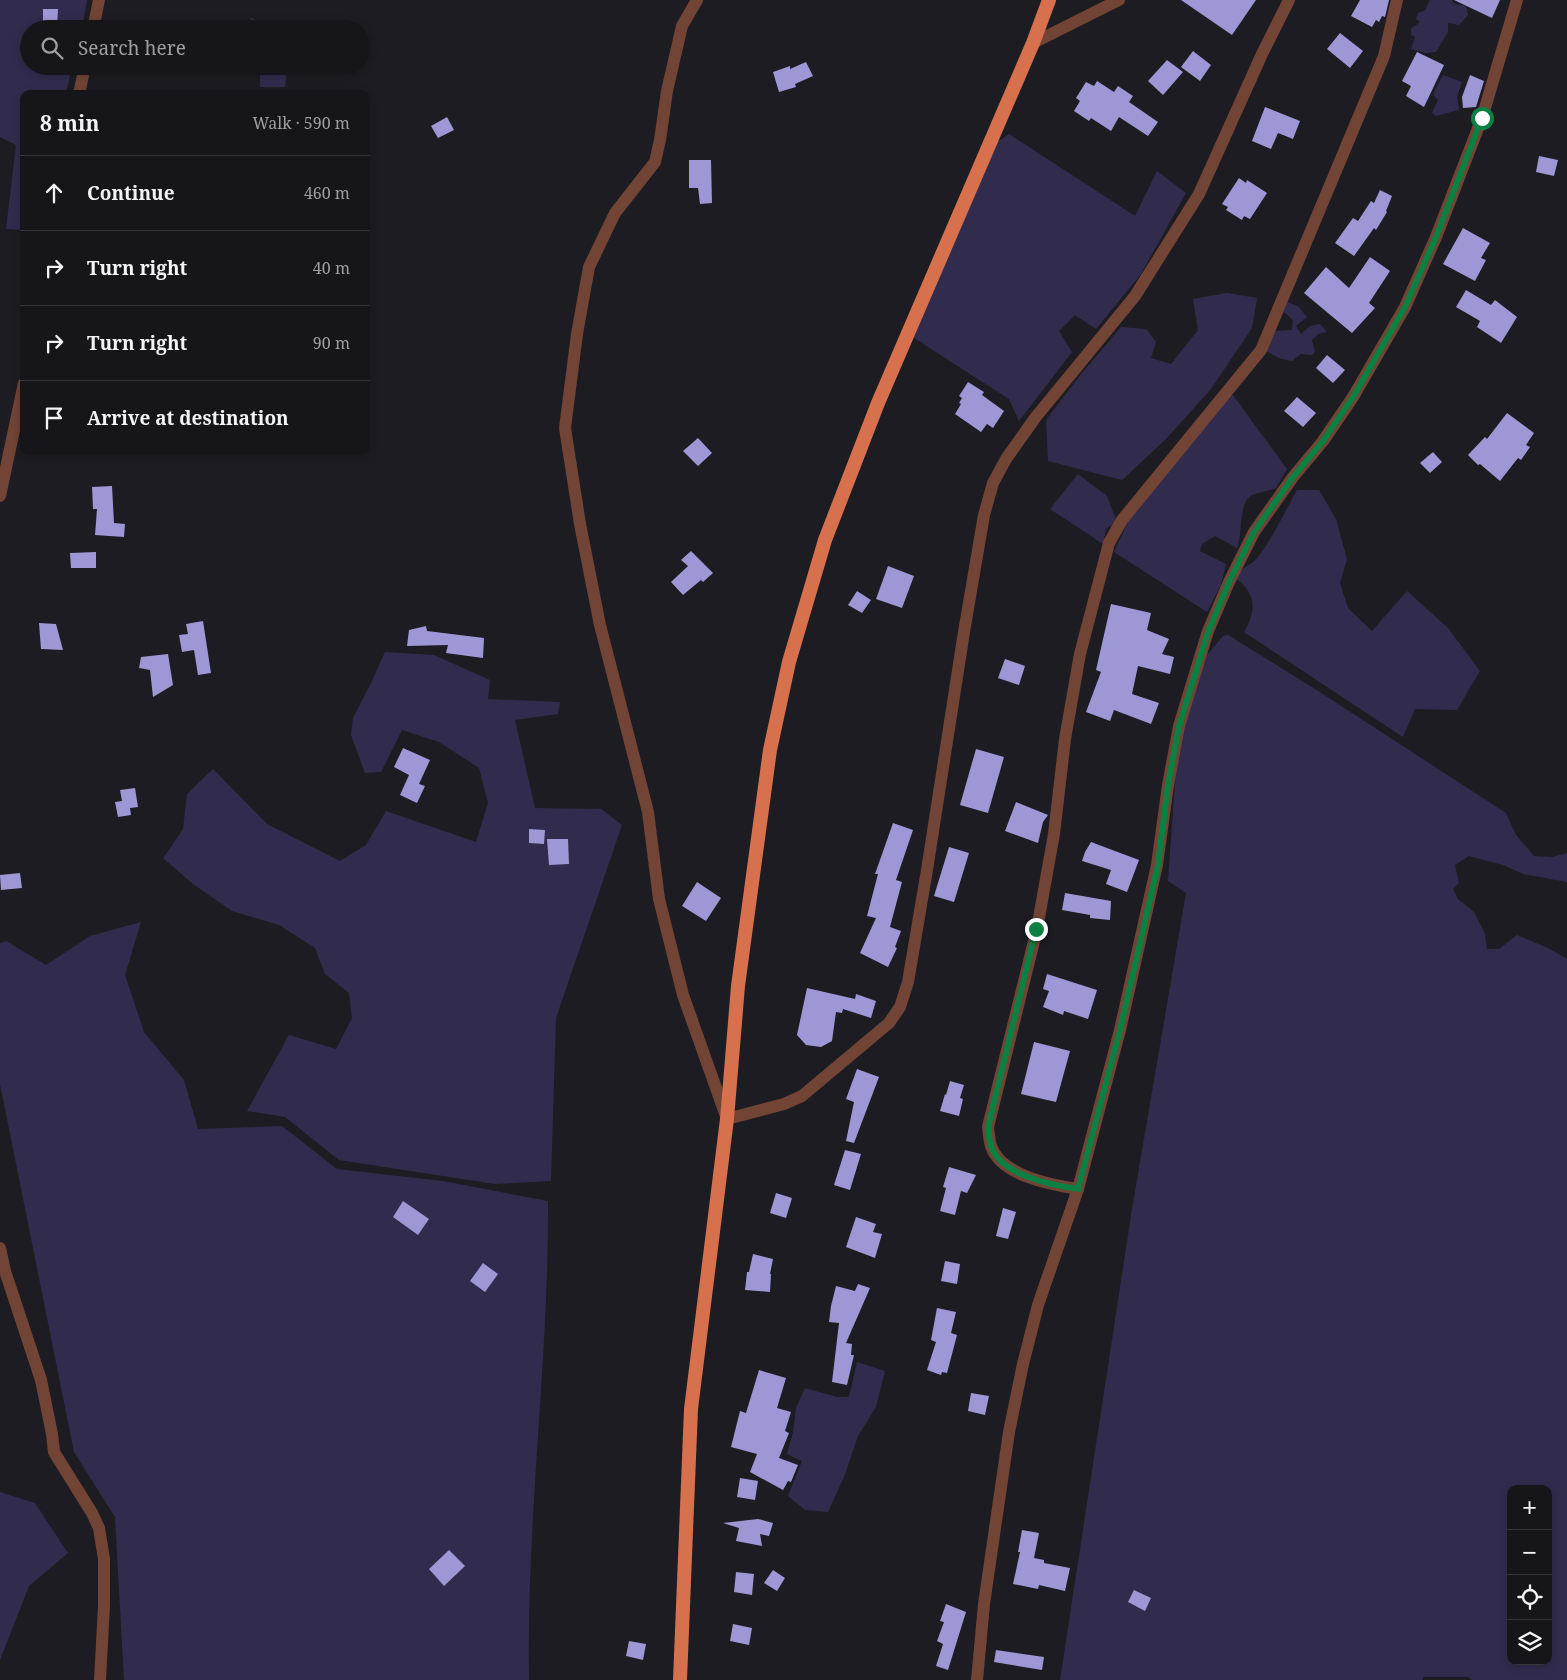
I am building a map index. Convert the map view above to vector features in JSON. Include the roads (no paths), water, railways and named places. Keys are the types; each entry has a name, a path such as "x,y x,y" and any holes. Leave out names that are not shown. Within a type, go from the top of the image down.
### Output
{"highway":[{"path":"680,1680 691,1409 727,1119 738,986 770,750 790,662 825,540 874,412 1033,43 1049,0"}],"street":[{"path":"95,20 99,0"},
{"path":"697,0 682,26 667,91 655,162 615,213 589,267 577,334 565,428 580,524 600,625 648,812 659,899 683,995 727,1119 784,1104 802,1096 889,1023 900,1007 908,982 964,632 984,515 993,483 1006,459 1035,418 1135,296 1199,194 1262,54 1289,0"},
{"path":"1033,43 1118,0"},
{"path":"1078,1189 1046,1184 1011,1169 998,1158 991,1146 988,1127 1036,929 1054,834 1065,739 1080,654 1109,543 1122,520 1261,350 1384,56 1397,0"},
{"path":"977,1680 984,1604 1006,1451 1023,1364 1038,1305 1078,1189 1120,1030 1158,865 1168,785 1179,726 1208,632 1229,582 1254,532 1293,477 1323,441 1353,397 1405,307 1436,237 1482,118 1517,0"},
{"path":"80,90 83,75"},
{"path":"0,496 20,402"},
{"path":"0,1248 5,1271 41,1380 54,1452 92,1513 99,1528 104,1569 100,1680"}]}
